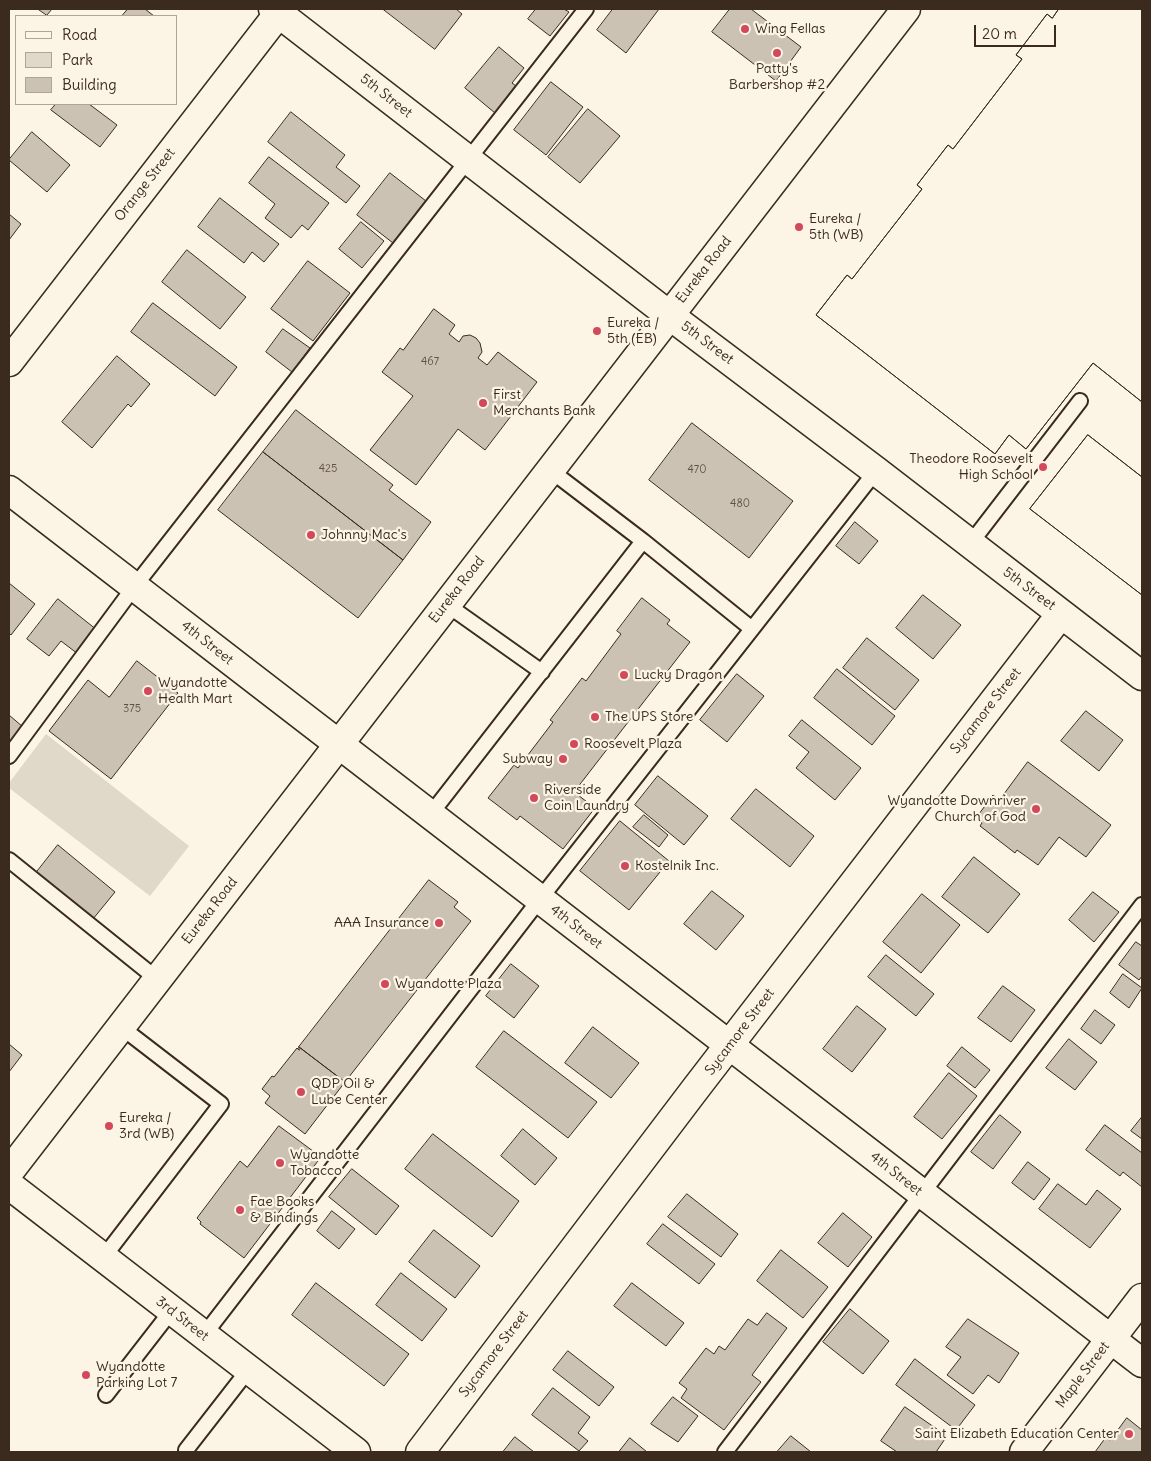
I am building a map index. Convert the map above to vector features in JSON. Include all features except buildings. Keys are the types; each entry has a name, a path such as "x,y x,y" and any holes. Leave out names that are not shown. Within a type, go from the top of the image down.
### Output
{"street":[{"name":"Eureka Road","path":"9,1172 906,9"},
{"name":"5th Street","path":"278,10 669,315 876,471 1142,676"},
{"name":"Orange Street","path":"9,362 278,10"},
{"name":"4th Street","path":"9,490 1142,1364"},
{"name":"Sycamore Street","path":"420,1452 729,1045 1061,614"},
{"name":"3rd Street","path":"9,1185 356,1452"},
{"name":"Maple Street","path":"1024,1452 1142,1298"}],"lane":[{"path":"9,756 134,587 586,9"},
{"path":"970,544 1080,401"},
{"path":"550,470 752,628"},
{"path":"204,1336 540,899 876,471"},
{"path":"430,814 643,541"},
{"path":"446,604 542,672"},
{"path":"9,860 157,979"},
{"path":"725,1452 1142,905"},
{"path":"103,1258 220,1104 120,1027"},
{"path":"106,1395 172,1310"},
{"path":"186,1450 248,1370"}],"green space":[{"path":"46,734 189,846 150,896 9,788 9,783"}],"place":[{"name":"Wing Fellas","path":"745,29"},
{"name":"Patty's Barbershop #2","path":"777,53"},
{"name":"Eureka / 5th (WB)","path":"799,227"},
{"name":"Eureka / 5th (EB)","path":"597,331"},
{"name":"First Merchants Bank","path":"483,403"},
{"name":"Theodore Roosevelt High School","path":"1043,467"},
{"name":"Johnny Mac's","path":"311,535"},
{"name":"Lucky Dragon","path":"624,675"},
{"name":"Wyandotte Health Mart","path":"148,691"},
{"name":"The UPS Store","path":"595,717"},
{"name":"Roosevelt Plaza","path":"574,744"},
{"name":"Subway","path":"563,759"},
{"name":"Riverside Coin Laundry","path":"534,798"},
{"name":"Wyandotte Downriver Church of God","path":"1036,809"},
{"name":"Kostelnik Inc.","path":"625,866"},
{"name":"AAA Insurance","path":"439,923"},
{"name":"Wyandotte Plaza","path":"385,984"},
{"name":"QDP Oil & Lube Center","path":"301,1092"},
{"name":"Eureka / 3rd (WB)","path":"109,1126"},
{"name":"Wyandotte Tobacco","path":"280,1163"},
{"name":"Fae Books & Bindings","path":"240,1210"},
{"name":"Wyandotte Parking Lot 7","path":"86,1375"},
{"name":"Saint Elizabeth Education Center","path":"1129,1434"}]}
